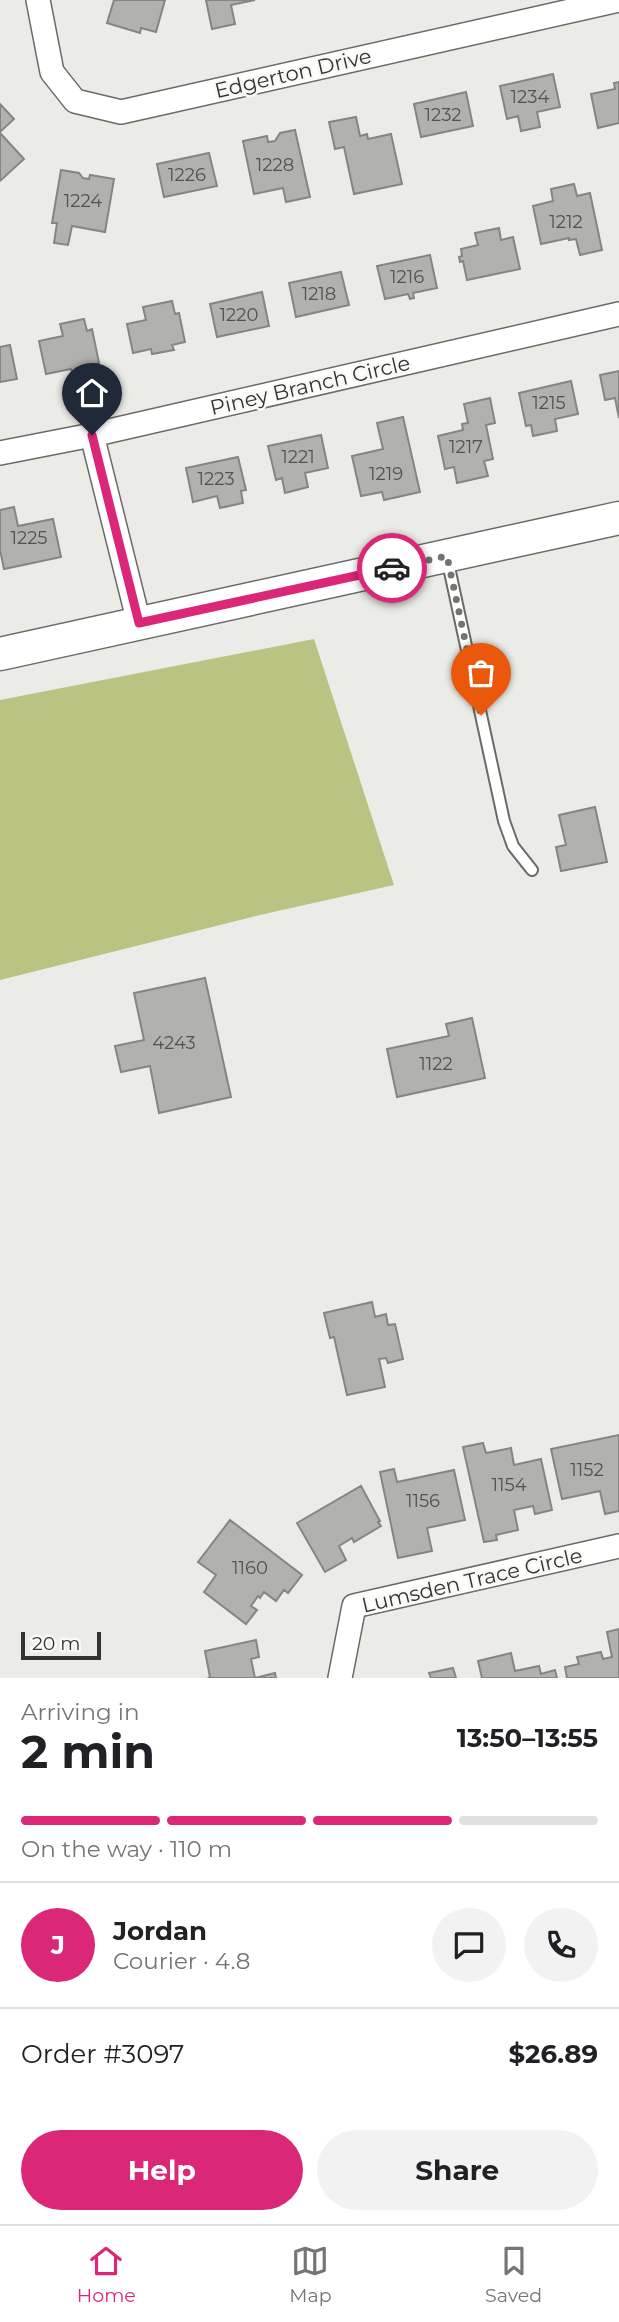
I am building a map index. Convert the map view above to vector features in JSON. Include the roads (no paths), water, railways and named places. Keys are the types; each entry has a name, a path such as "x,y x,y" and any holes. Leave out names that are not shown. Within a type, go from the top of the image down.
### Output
{"street":[{"name":"Edgerton Drive","path":"38,0 52,72 75,101 121,112 619,0"},
{"name":"Piney Branch Circle","path":"0,453 92,435 619,314"},
{"path":"92,435 139,623"},
{"path":"0,654 619,518"},
{"name":"Lumsden Trace Circle","path":"340,1678 354,1606 619,1546"}],"lane":[{"path":"447,556 504,821 513,846 532,870"}]}
